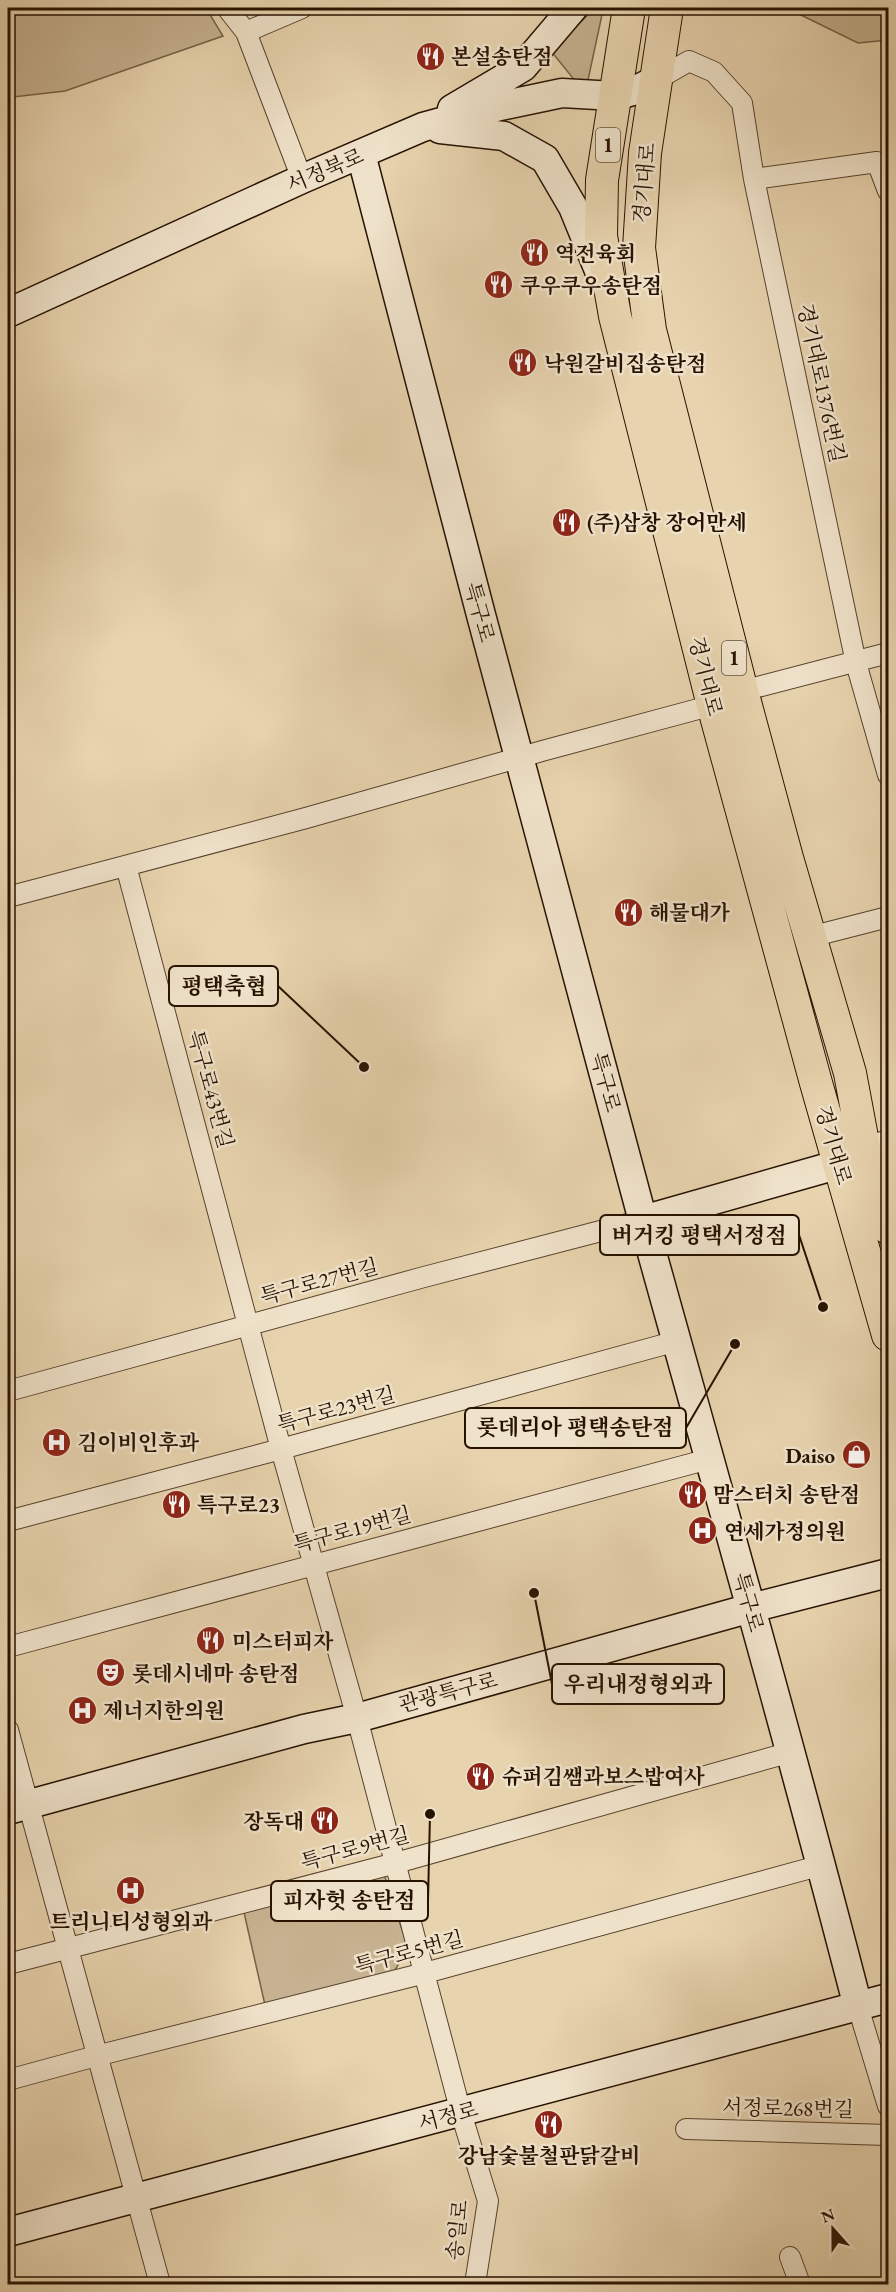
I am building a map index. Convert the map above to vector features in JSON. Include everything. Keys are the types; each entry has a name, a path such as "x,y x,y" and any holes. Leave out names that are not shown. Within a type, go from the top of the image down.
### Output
{"main road":[{"name":"경기대로","path":"629,8 602,180 601,236 615,316 713,705 816,1083 864,1151 888,1227"},
{"name":"경기대로","path":"667,8 645,153 639,248 650,330 742,691 850,1073 864,1151 888,1335"}],"street":[{"path":"227,8 246,32 302,179"},
{"path":"246,32 302,8"},
{"path":"423,127 523,67 573,8"},
{"name":"경기대로1376번길","path":"656,80 689,61 714,72 742,103 754,179 856,663 888,775"},
{"name":"서정북로","path":"8,313 302,179 423,127 500,106 562,93 615,96 636,90 656,80"},
{"path":"423,127 504,136 545,159 573,207 601,275 609,283"},
{"name":"특구로","path":"361,154 519,759 643,1220 822,1865 858,2007"},
{"path":"754,179 877,162 888,191"},
{"path":"8,897 519,759 713,705 742,691 888,653"},
{"name":"특구로43번길","path":"126,866 281,1449 357,1718"},
{"path":"810,937 888,916"},
{"path":"643,1220 864,1151"},
{"name":"특구로27번길","path":"8,1391 249,1324 643,1220"},
{"name":"특구로23번길","path":"8,1521 677,1341"},
{"name":"특구로19번길","path":"8,1647 709,1459"},
{"name":"관광특구로","path":"18,1807 304,1729 357,1718 751,1608 888,1573"},
{"name":"송일로","path":"357,1718 461,2113 488,2200 475,2284"},
{"path":"8,1730 18,1807 68,1948 160,2284"},
{"name":"특구로9번길","path":"8,1964 396,1863 791,1752"},
{"name":"특구로5번길","path":"8,2080 425,1973 822,1865"},
{"name":"서정로","path":"8,2232 888,1998"},
{"name":"서정로268번길","path":"858,2007 888,2106"},
{"name":"서정로268번길","path":"687,2129 888,2134"},
{"path":"790,2257 800,2284"}],"shaded area":[{"path":"34,8 206,8 223,36 65,91 13,97 8,92 8,14"},
{"path":"595,8 603,10 588,80 576,82 551,51"},
{"path":"790,8 888,8 888,40 858,43"},
{"path":"384,1874 408,1948 391,1977 265,2005 243,1908"}],"place":[{"name":"본설송탄점","path":"430,56"},
{"name":"역전육회","path":"534,253"},
{"name":"쿠우쿠우송탄점","path":"499,285"},
{"name":"낙원갈비집송탄점","path":"523,363"},
{"name":"(주)삼창 장어만세","path":"566,522"},
{"name":"해물대가","path":"628,912"},
{"name":"평택축협","path":"364,1067"},
{"name":"버거킹 평택서정점","path":"823,1307"},
{"name":"롯데리아 평택송탄점","path":"735,1344"},
{"name":"김이비인후과","path":"56,1442"},
{"name":"Daiso","path":"856,1455"},
{"name":"맘스터치 송탄점","path":"692,1494"},
{"name":"특구로23","path":"176,1504"},
{"name":"연세가정의원","path":"703,1531"},
{"name":"우리내정형외과","path":"534,1593"},
{"name":"미스터피자","path":"211,1641"},
{"name":"롯데시네마 송탄점","path":"111,1673"},
{"name":"제너지한의원","path":"82,1710"},
{"name":"슈퍼김쌤과보스밥여사","path":"481,1776"},
{"name":"피자헛 송탄점","path":"430,1814"},
{"name":"장독대","path":"325,1821"},
{"name":"트리니티성형외과","path":"131,1890"},
{"name":"강남숯불철판닭갈비","path":"549,2124"}]}
